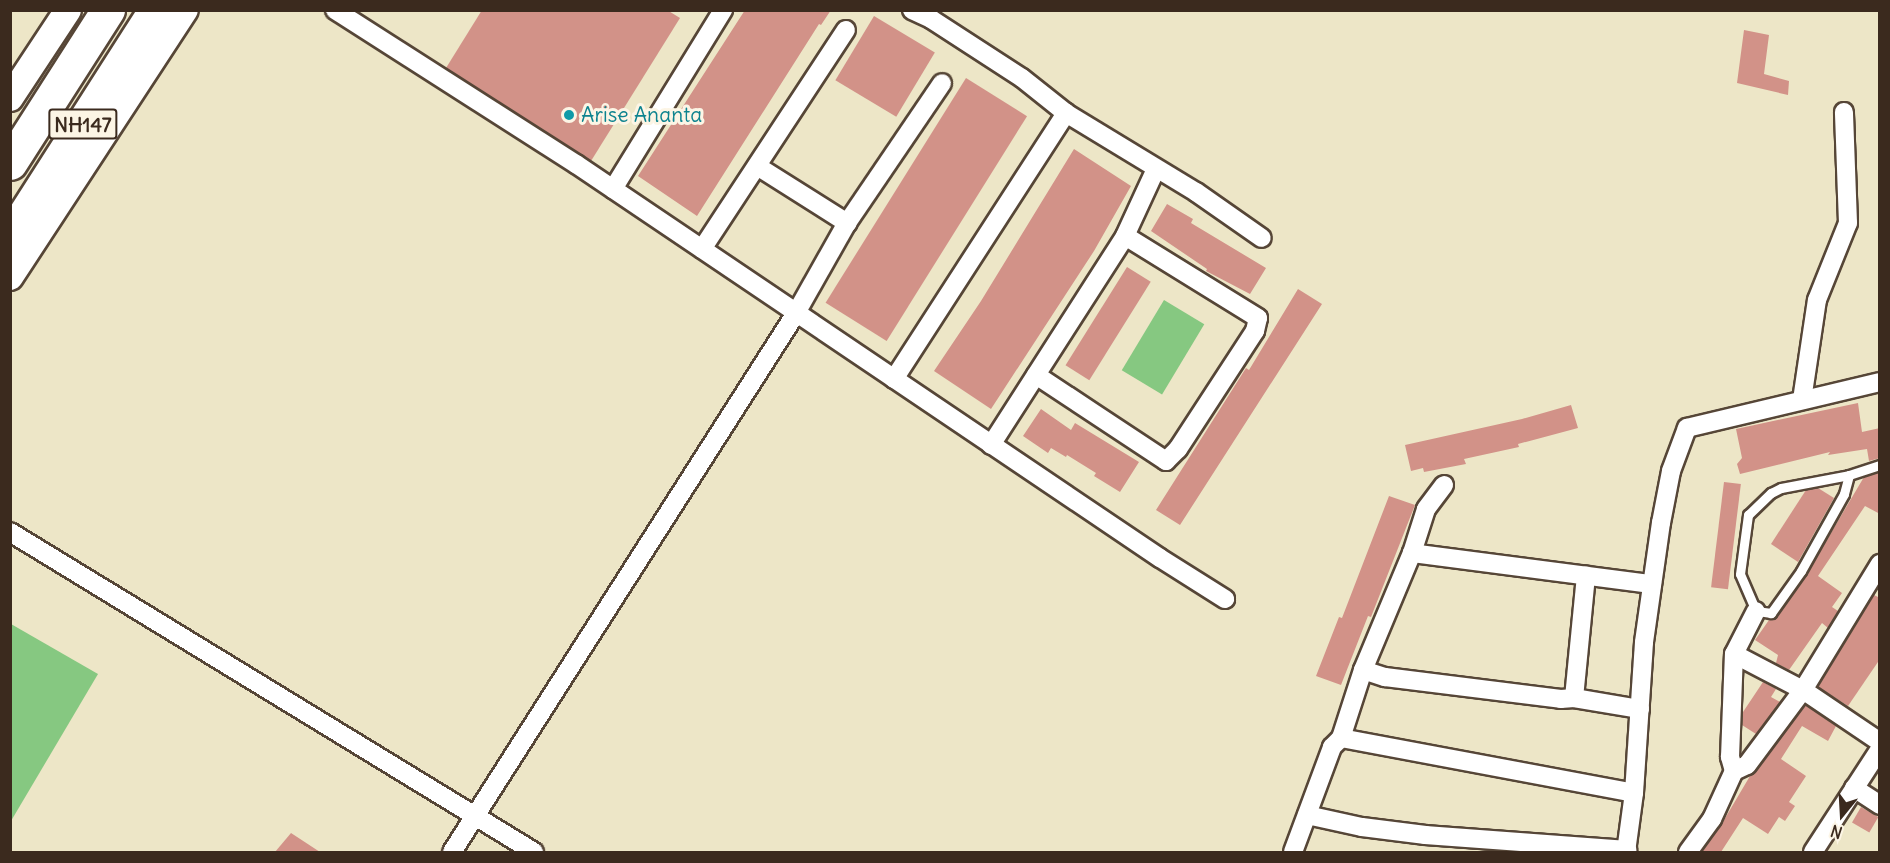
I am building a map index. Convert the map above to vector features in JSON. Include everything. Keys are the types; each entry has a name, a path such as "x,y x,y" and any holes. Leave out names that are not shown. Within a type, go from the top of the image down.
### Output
{"highway":[{"name":"NH147","path":"10,163 108,10"},
{"name":"NH147","path":"10,237 155,10"}],"street":[{"path":"10,98 68,10"},
{"path":"10,277 185,10"},
{"path":"335,10 614,189 991,445 1225,599"},
{"path":"614,189 723,10"},
{"path":"912,10 931,19 1022,78 1066,113 1196,192 1262,238"},
{"path":"702,249 846,30"},
{"path":"452,852 796,313 848,224 942,83"},
{"path":"1802,400 1816,300 1848,223 1844,112"},
{"path":"894,379 1066,113"},
{"path":"757,166 848,224"},
{"path":"991,445 1125,236 1156,169"},
{"path":"1036,375 1166,461 1178,449 1256,331 1258,318 1125,236"},
{"path":"1307,815 1425,844 1627,851 1634,793 1644,642 1652,584 1671,471 1687,428 1880,382"},
{"path":"1293,852 1332,747 1341,738 1363,670 1412,553 1426,509 1443,485"},
{"path":"10,532 474,818 534,852"},
{"path":"1412,553 1652,584"},
{"path":"1734,771 1747,765 1803,690 1880,564"},
{"path":"1574,698 1586,576"},
{"path":"1688,852 1712,819 1734,771 1730,757 1734,654 1756,611"},
{"path":"1734,654 1803,690 1880,742"},
{"path":"1363,670 1385,677 1561,699 1574,698 1640,709"},
{"path":"1341,738 1634,793"},
{"path":"1813,852 1880,749"},
{"path":"1854,788 1880,805"}],"lane":[{"path":"1849,475 1844,495 1801,571 1771,613 1756,611 1740,574 1748,515 1771,493 1781,488 1849,475 1880,465"}],"green space":[{"path":"1164,300 1204,324 1162,394 1122,370"},
{"path":"11,624 98,674 11,821"}],"building":[{"name":"Arise Ananta","path":"482,10 667,10 680,18 591,161 446,68"},
{"path":"745,10 831,10 821,25 819,24 697,216 638,176"},
{"path":"874,16 935,53 896,117 835,80"},
{"path":"1744,30 1769,35 1764,74 1789,81 1788,95 1737,83"},
{"path":"966,78 1027,116 887,341 826,303"},
{"path":"1074,149 1131,186 1094,251 991,409 934,371 981,301"},
{"path":"1167,204 1193,219 1191,223 1266,268 1250,294 1206,271 1207,269 1151,231"},
{"path":"1127,267 1151,282 1089,380 1066,365"},
{"path":"1298,289 1322,304 1180,525 1156,510 1246,368 1249,370"},
{"path":"1858,403 1862,432 1880,428 1880,458 1869,461 1867,449 1828,455 1830,452 1740,474 1737,464 1742,458 1736,429"},
{"path":"1571,405 1578,428 1518,444 1519,447 1464,459 1466,464 1424,472 1423,468 1411,471 1405,445 1522,419"},
{"path":"1041,409 1071,430 1075,423 1139,462 1120,492 1094,476 1096,473 1067,455 1066,457 1051,448 1048,453 1023,436"},
{"path":"1880,472 1880,514 1865,506 1818,576 1842,593 1832,607 1838,611 1828,628 1822,623 1789,670 1776,663 1778,655 1755,640 1769,620 1776,617 1806,575 1864,477"},
{"path":"1724,482 1741,484 1728,589 1711,587"},
{"path":"1818,488 1834,498 1798,562 1771,544 1806,490"},
{"path":"1389,496 1415,505 1371,617 1368,616 1341,685 1316,676 1339,617 1342,618"},
{"path":"1874,595 1880,598 1880,659 1848,706 1818,687"},
{"path":"1763,682 1776,689 1771,697 1780,702 1756,734 1742,725 1743,712"},
{"path":"1806,705 1836,726 1828,741 1802,726 1781,759 1806,776 1789,802 1795,806 1785,821 1779,817 1768,834 1743,818 1721,852 1702,852 1750,776"},
{"path":"1861,807 1878,817 1869,833 1852,823"},
{"path":"291,833 320,852 275,852"}],"place":[{"name":"Arise Ananta","path":"569,115"}]}
